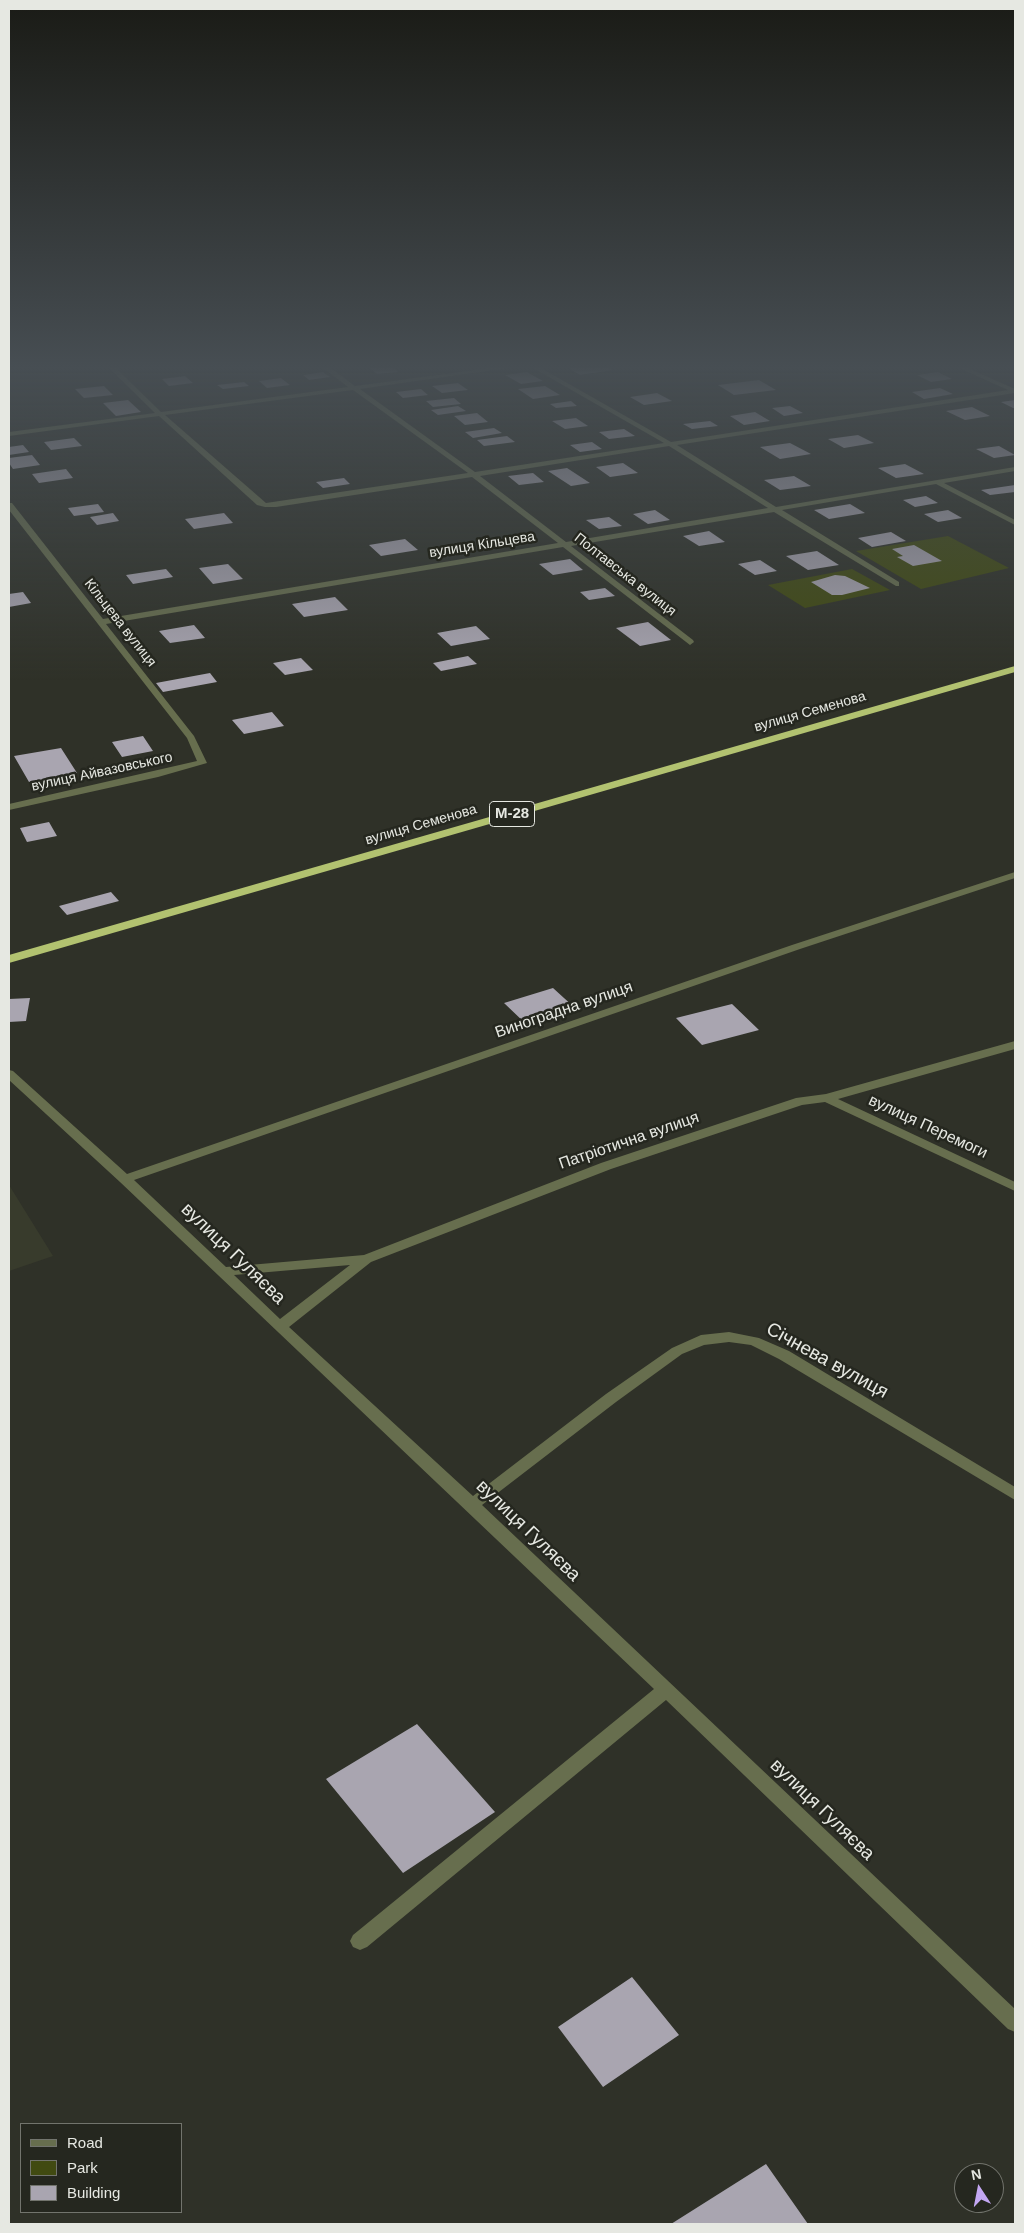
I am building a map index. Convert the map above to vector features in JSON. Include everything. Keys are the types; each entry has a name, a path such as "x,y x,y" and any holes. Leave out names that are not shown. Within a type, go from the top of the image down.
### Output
{"highway":[{"name":"вулиця Семенова","path":"9,959 1015,669"}],"street":[{"path":"225,472 260,503 265,505 491,472"},
{"name":"Полтавська вулиця","path":"469,472 565,544 690,642"},
{"path":"715,472 896,584"},
{"name":"вулиця Кільцева","path":"102,622 773,508 996,472"},
{"path":"937,482 1015,523"},
{"name":"Кільцева вулиця","path":"9,505 192,738 202,763"},
{"name":"вулиця Айвазовського","path":"9,807 202,763"},
{"name":"Виноградна вулиця","path":"125,1179 796,947 1015,875"},
{"name":"Патріотична вулиця","path":"280,1326 366,1259 606,1166 800,1101 827,1098 1015,1045"},
{"name":"вулиця Гуляєва","path":"9,1074 125,1179 472,1505 1015,2022"},
{"name":"вулиця Перемоги","path":"827,1098 1015,1187"},
{"path":"222,1272 366,1259"},
{"name":"Січнева вулиця","path":"472,1505 610,1398 677,1352 701,1340 728,1337 754,1341 784,1355 1015,1494"},
{"path":"360,1941 666,1690"}],"shaded area":[{"path":"9,1185 53,1256 9,1271"}],"green space":[{"path":"948,536 1009,568 921,589 856,551"},
{"path":"852,569 890,590 805,608 768,585"}],"building":[{"path":"68,472 73,478 39,483 32,474"},
{"path":"550,472 573,472 590,483 571,486"},
{"path":"603,472 638,473 610,477"},
{"path":"886,472 921,472 924,474 896,478"},
{"path":"533,473 544,482 519,485 508,476"},
{"path":"794,476 811,486 780,490 764,480"},
{"path":"344,478 350,484 323,488 316,482"},
{"path":"1015,485 1015,492 990,495 981,490"},
{"path":"926,496 938,503 915,507 903,500"},
{"path":"98,504 104,512 74,516 68,508"},
{"path":"850,504 865,513 829,519 814,510"},
{"path":"655,510 670,520 648,524 633,514"},
{"path":"948,510 962,518 938,522 924,514"},
{"path":"113,513 119,521 97,525 90,517"},
{"path":"224,513 233,523 194,529 185,519"},
{"path":"609,517 622,526 599,529 586,520"},
{"path":"709,531 725,542 699,546 683,536"},
{"path":"891,532 906,541 872,547 858,538"},
{"path":"405,539 418,550 381,556 369,545"},
{"path":"914,545 942,561 913,566 897,557 903,556 892,549"},
{"path":"817,551 839,565 808,570 786,556"},
{"path":"570,559 583,570 553,575 539,564"},
{"path":"760,560 777,571 755,575 738,564"},
{"path":"228,564 243,579 213,584 199,568"},
{"path":"166,569 173,577 133,584 126,575"},
{"path":"835,575 845,576 870,588 842,595 832,595 811,582"},
{"path":"605,588 615,596 589,600 580,592"},
{"path":"23,592 31,603 9,607 9,594"},
{"path":"335,597 348,610 304,617 292,604"},
{"path":"648,622 671,640 640,646 616,628"},
{"path":"194,625 205,638 170,643 159,631"},
{"path":"476,626 490,639 451,646 437,633"},
{"path":"468,656 477,664 441,671 433,663"},
{"path":"301,658 313,670 285,675 273,663"},
{"path":"210,673 217,682 163,692 156,683"},
{"path":"272,712 284,726 244,734 232,720"},
{"path":"143,736 153,751 122,757 112,742"},
{"path":"61,748 77,773 29,782 14,756"},
{"path":"49,822 57,836 27,842 20,828"},
{"path":"111,892 119,901 67,915 59,906"},
{"path":"553,988 575,1008 526,1024 504,1003"},
{"path":"30,998 26,1021 9,1022 9,999"},
{"path":"732,1004 759,1030 702,1045 676,1018"},
{"path":"417,1724 495,1812 403,1873 326,1779"},
{"path":"632,1977 679,2035 603,2087 558,2027"},
{"path":"766,2164 808,2224 671,2224"}]}
